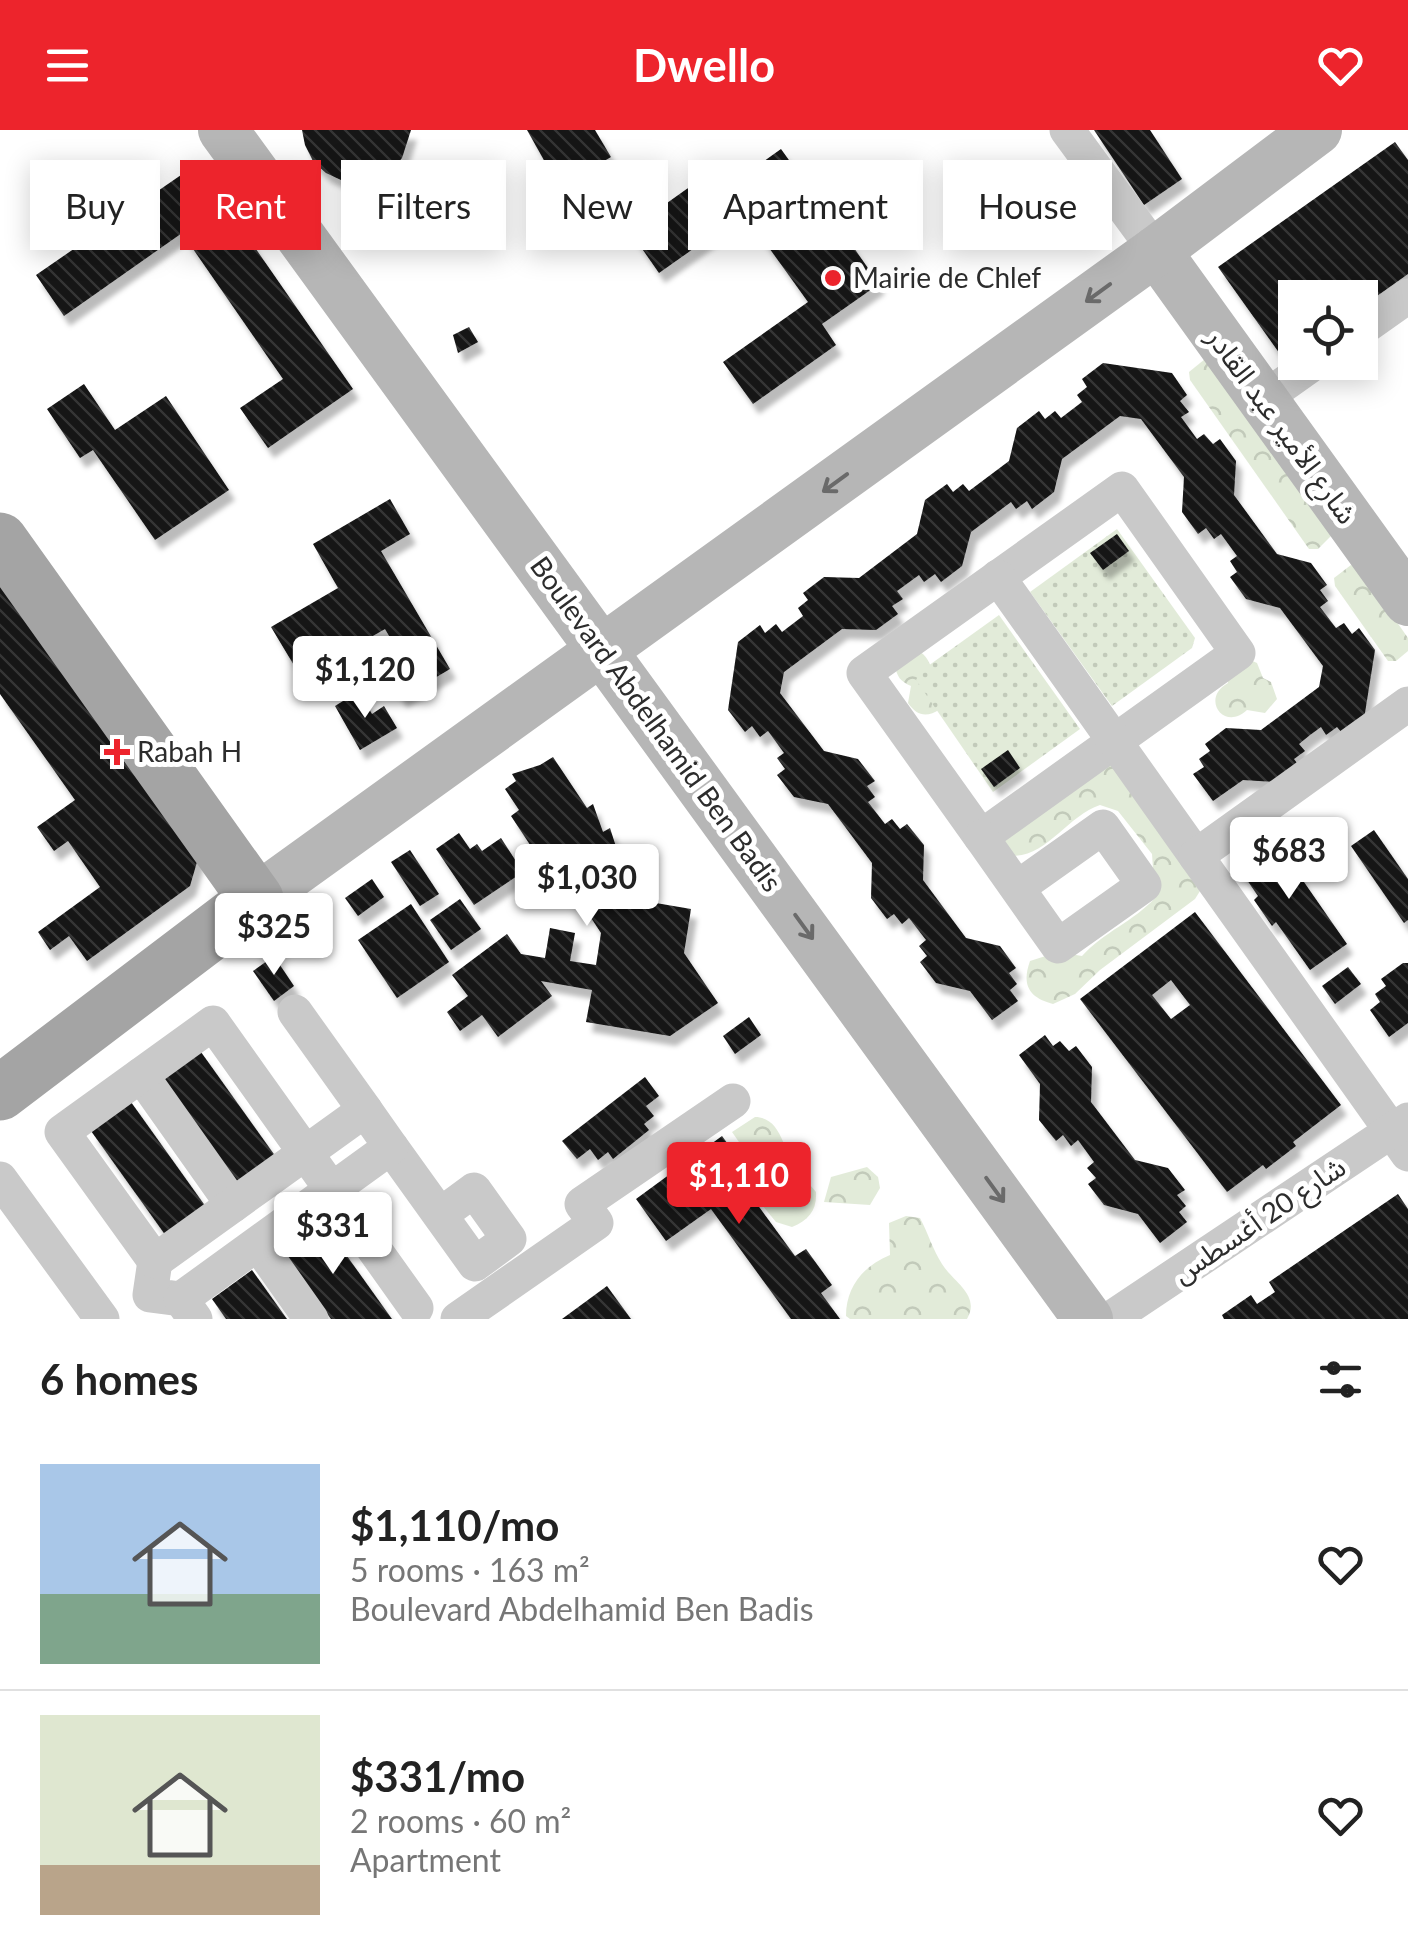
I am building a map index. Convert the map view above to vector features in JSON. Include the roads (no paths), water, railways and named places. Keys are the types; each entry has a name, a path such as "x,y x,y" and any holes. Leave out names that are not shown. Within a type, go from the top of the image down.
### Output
{"main road":[{"name":"Boulevard Abdelhamid Ben Badis","path":"223,130 1088,1319"},
{"path":"0,1093 256,899 1156,251 1317,130"},
{"name":"شارع الأمير عبد القادر","path":"1156,251 1408,600"},
{"path":"0,540 256,899"}],"street":[{"path":"1067,130 1156,251"},
{"path":"1378,317 1408,296"},
{"path":"1263,400 1290,380"},
{"path":"981,837 1238,653 1122,489 864,673 1017,888"},
{"path":"998,577 1196,856 1403,1135"},
{"path":"1196,856 1408,704"},
{"path":"295,1012 440,1215"},
{"path":"170,1294 62,1132 213,1024 416,1308"},
{"path":"141,1076 233,1205"},
{"path":"458,1319 596,1223 582,1204 733,1101"},
{"path":"170,1294 233,1205 365,1110"},
{"name":"شارع 20 أغسطس","path":"1110,1319 1403,1135"},
{"path":"116,1319 170,1294 258,1244 392,1147"},
{"path":"0,1180 102,1319"},
{"path":"258,1244 312,1319"}],"place":[{"name":"Mairie de Chlef","path":"833,278"},
{"name":"Rabah H","path":"117,752"}]}
